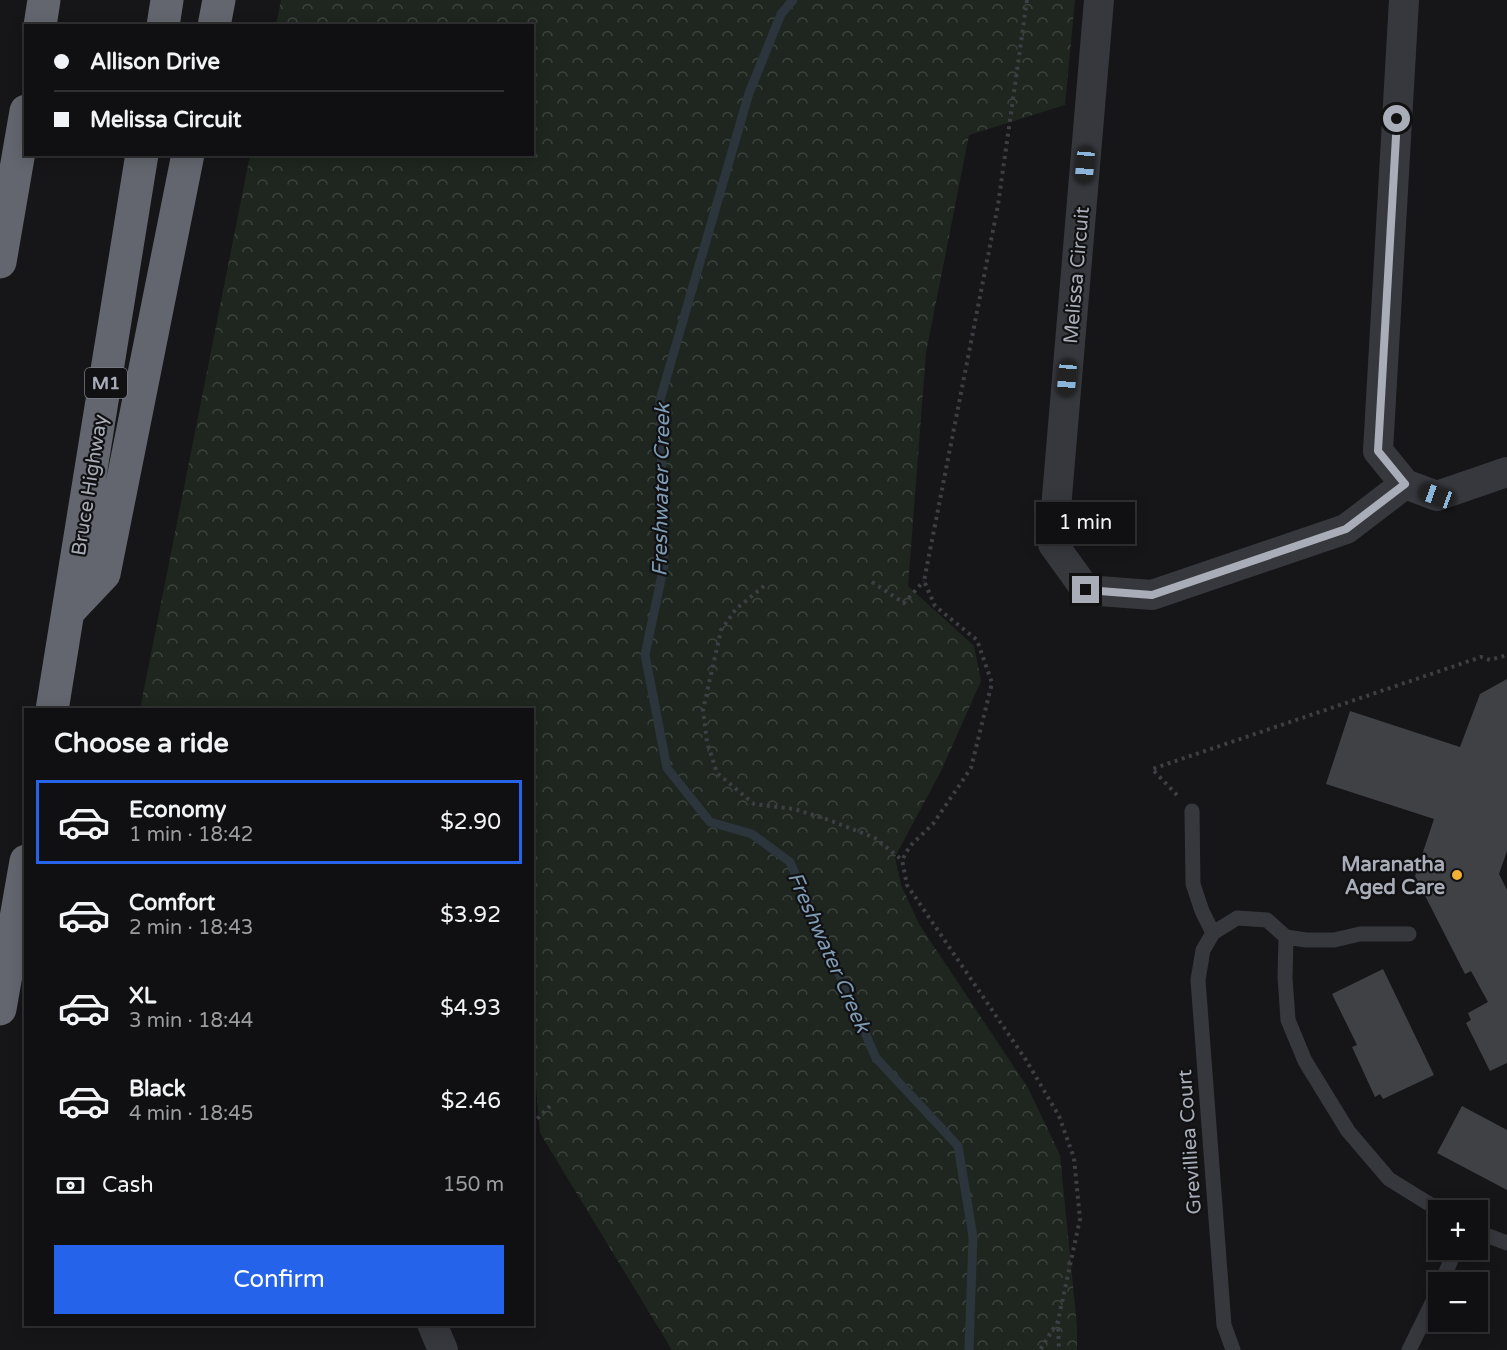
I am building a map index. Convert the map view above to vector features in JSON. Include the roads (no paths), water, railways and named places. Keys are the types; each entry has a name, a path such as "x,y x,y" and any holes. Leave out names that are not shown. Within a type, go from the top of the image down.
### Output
{"highway":[{"path":"40,24 44,0"},
{"path":"163,24 167,0"},
{"path":"214,24 219,0"},
{"path":"0,262 24,123"},
{"name":"Bruce Highway","path":"52,708 142,156"},
{"path":"69,612 104,574 188,156"},
{"path":"0,1009 24,872"}],"street":[{"name":"Melissa Circuit","path":"1099,0 1053,544 1086,590 1152,595 1346,529 1405,484"},
{"path":"1404,0 1378,451 1405,484 1437,496 1507,472"},
{"path":"433,1326 442,1350"}],"lane":[{"path":"1192,811 1193,884 1202,911 1213,933 1237,918 1267,921 1286,937 1306,940 1334,940 1360,934 1409,934"},
{"name":"Grevilliea Court","path":"1213,933 1203,950 1198,980 1224,1325 1233,1350"},
{"path":"1286,937 1285,977 1288,1020 1305,1061 1348,1131 1389,1179 1428,1203"},
{"path":"1488,1236 1507,1243"},
{"path":"1409,1350 1428,1311"}],"waterway":[{"name":"Freshwater Creek","path":"793,0 781,14 749,93 660,400 664,565 645,655 667,768 710,822 752,834 790,862 876,1058 958,1146 973,1237 969,1350"}],"place":[{"name":"Maranatha Aged Care","path":"1457,875"}]}
